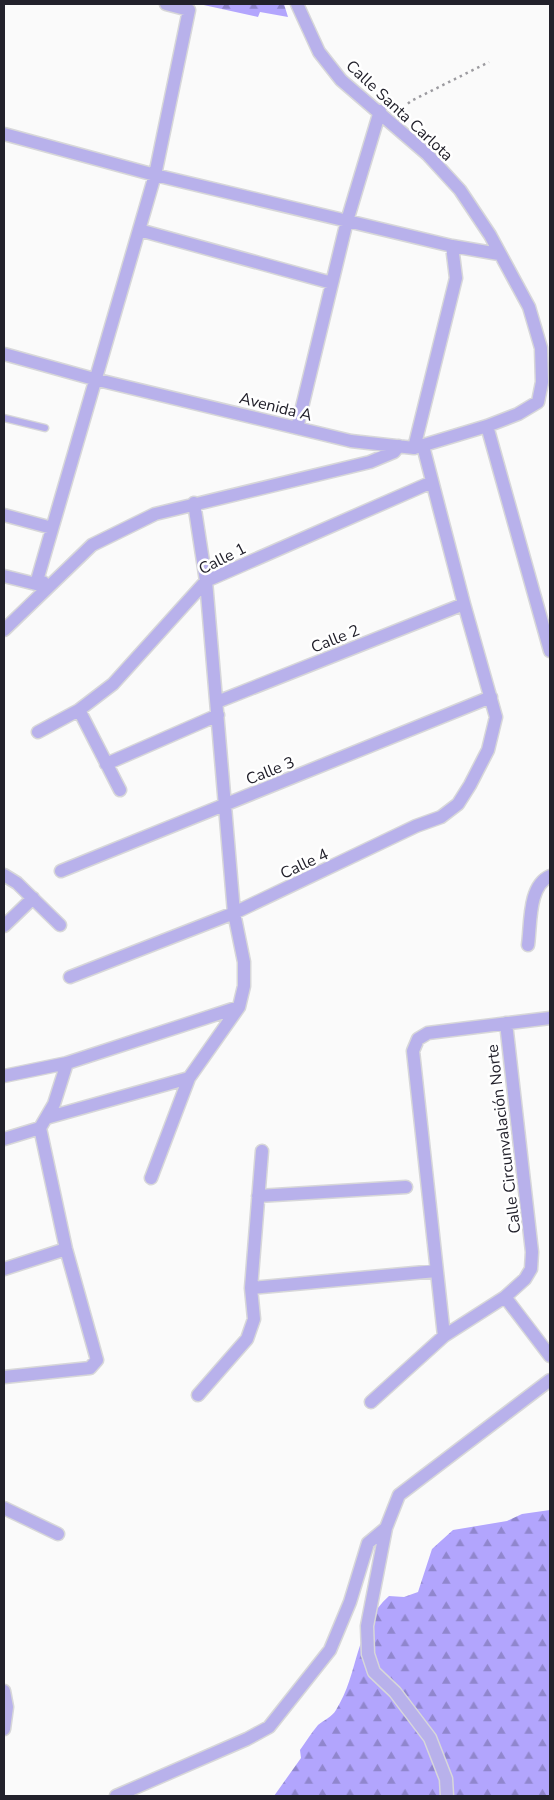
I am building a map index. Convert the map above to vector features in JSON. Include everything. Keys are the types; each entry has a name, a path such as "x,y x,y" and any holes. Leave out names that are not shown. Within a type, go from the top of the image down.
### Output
{"street":[{"path":"36,584 94,379 155,175 190,10 166,4"},
{"name":"Calle Santa Carlota","path":"297,4 319,52 341,80 427,154 460,190 490,235 529,307 541,348 544,403"},
{"path":"297,428 347,221 384,116"},
{"path":"4,134 155,175 452,246 499,254"},
{"path":"139,230 332,283"},
{"path":"452,246 456,278 419,447 432,482 491,697"},
{"name":"Avenida A","path":"4,354 94,379 351,441 399,446 419,447 487,426 544,403"},
{"path":"487,426 550,651"},
{"path":"4,630 92,545 155,514 194,503 370,462 394,452 399,446"},
{"name":"Calle 1","path":"38,732 79,710 113,684 206,582 432,482"},
{"path":"151,1178 189,1078 239,1007 244,986 244,962 234,913 206,582 194,503"},
{"path":"4,515 52,528"},
{"path":"4,576 36,584 49,580 65,570"},
{"name":"Calle 2","path":"106,764 218,708 464,604"},
{"name":"Calle 4","path":"70,977 234,913 416,826 441,817 458,804 488,750 496,716 491,697"},
{"name":"Calle 3","path":"61,871 491,697"},
{"path":"79,710 120,790"},
{"path":"4,874 17,883 60,925"},
{"path":"528,945 536,889 543,879 550,876"},
{"path":"4,926 33,898"},
{"path":"4,1076 67,1063 239,1007"},
{"path":"444,1336 413,1051 418,1039 428,1033 550,1018"},
{"name":"Calle Circunvalación Norte","path":"371,1402 444,1336 505,1297 525,1278 531,1269 532,1252 506,1023"},
{"path":"4,1377 90,1368 97,1360 66,1249 43,1123 54,1104 67,1063"},
{"path":"4,1139 43,1123 189,1078"},
{"path":"198,1395 249,1334 254,1318 251,1288 262,1151"},
{"path":"258,1196 406,1187"},
{"path":"4,1269 66,1249"},
{"path":"251,1288 436,1271"},
{"path":"505,1297 550,1356"},
{"path":"447,1796 446,1779 430,1738 395,1692 374,1672 368,1654 367,1626 386,1528 399,1495 550,1380"},
{"path":"4,1508 58,1534"},
{"path":"116,1796 270,1727 330,1650 350,1602 368,1543 386,1528"},
{"path":"4,1691 7,1706 4,1729"}],"lane":[{"path":"4,418 45,428"}],"path":[{"path":"384,116 489,62"}],"green space":[{"path":"199,4 284,4 288,17 260,12 258,17"},
{"path":"550,1510 550,1796 274,1796 301,1758 300,1750 313,1731 336,1710 349,1681 363,1636 378,1608 389,1596 404,1597 418,1592 432,1549 453,1530 507,1521 522,1514"}]}
